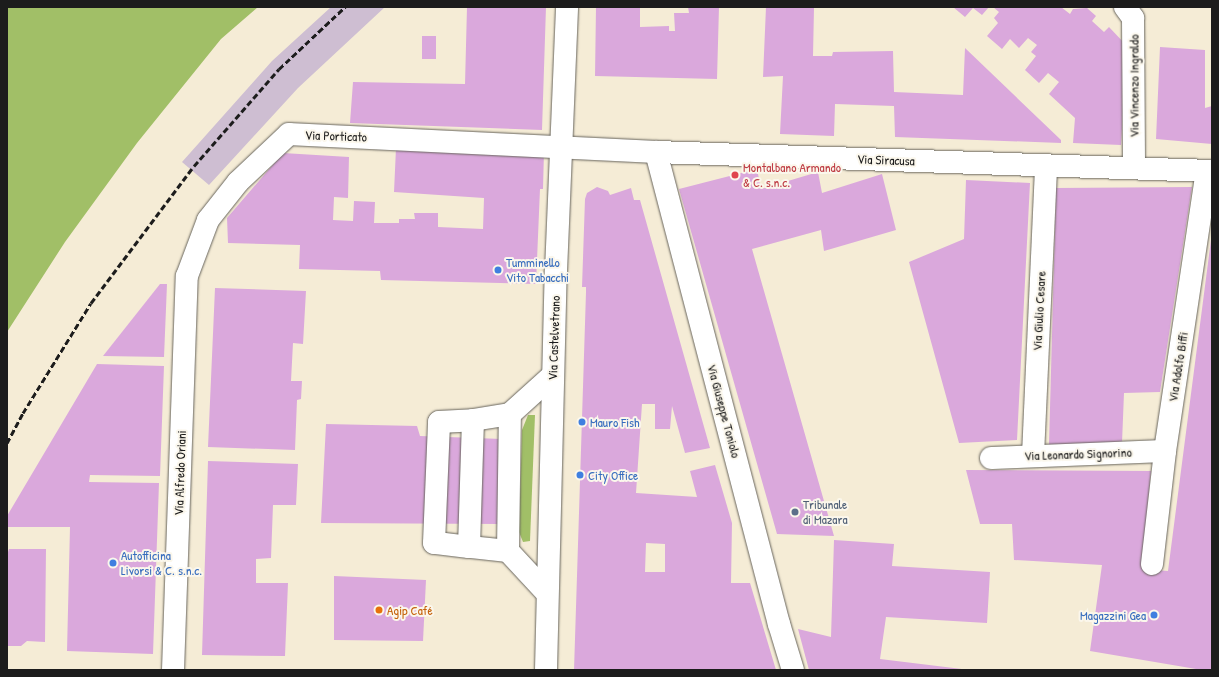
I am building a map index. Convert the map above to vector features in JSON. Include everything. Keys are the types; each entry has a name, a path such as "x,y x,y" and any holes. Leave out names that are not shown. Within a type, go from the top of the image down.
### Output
{"street":[{"name":"Via Castelvetrano","path":"546,670 546,592 560,145 567,7"},
{"name":"Via Vincenzo Ingraldo","path":"1125,7 1133,18 1134,167"},
{"name":"Via Porticato","path":"187,276 208,220 238,182 289,134 560,145"},
{"name":"Via Siracusa","path":"560,145 656,152 1046,166 1134,167 1210,171"},
{"name":"Via Giuseppe Toniolo","path":"656,152 779,624 793,670"},
{"name":"Via Giulio Cesare","path":"1033,455 1046,166"},
{"name":"Via Adolfo Biffi","path":"1152,564 1165,451 1210,171"},
{"name":"Via Alfredo Oriani","path":"173,670 187,276"},
{"path":"546,592 508,551 434,543 439,422 473,420 510,414 553,375"},
{"path":"508,551 510,414"},
{"path":"469,547 473,420"},
{"name":"Via Leonardo Signorino","path":"991,458 1033,455 1165,451"}],"shaded area":[{"path":"331,7 385,7 298,88 209,185 182,162 272,61"}],"green space":[{"path":"7,7 258,7 221,39 137,143 65,242 7,332"},
{"path":"528,415 535,415 530,541 523,542 519,532 522,430"}],"building":[{"path":"467,7 546,7 542,130 350,123 353,82 465,84"},
{"path":"596,7 640,7 640,27 669,26 669,31 675,31 674,13 689,13 688,7 719,7 717,79 595,76"},
{"path":"766,7 814,8 813,56 832,56 833,52 893,51 894,92 963,95 965,48 1061,140 1061,143 895,137 894,106 835,104 834,136 780,134 783,76 763,77"},
{"path":"953,7 989,7 982,15 973,8 965,17"},
{"path":"993,7 1061,7 1070,14 1073,9 1087,8 1096,16 1092,21 1104,32 1109,27 1127,46 1121,145 1073,143 1075,118 1049,94 1059,82 1048,73 1039,83 1025,70 1036,56 1031,52 1037,45 1028,38 1019,48 1010,39 1002,49 987,36 998,23 994,18 999,12"},
{"path":"422,36 436,36 436,59 422,59"},
{"path":"1160,47 1205,50 1205,108 1212,106 1212,144 1156,139"},
{"path":"396,148 544,151 543,189 540,189 536,284 381,280 380,271 299,269 300,245 228,243 227,218 283,153 349,157 348,198 334,197 333,220 353,221 354,201 375,202 374,223 399,223 399,219 415,219 414,213 438,213 438,227 483,229 484,198 394,192"},
{"path":"757,169 761,189 818,172 822,193 882,174 896,230 824,251 821,230 752,249 834,536 777,534 679,189"},
{"path":"966,180 1030,183 1017,440 959,443 909,262 964,239"},
{"path":"597,187 608,191 610,195 631,188 634,200 640,200 710,448 685,453 672,406 670,429 655,429 655,404 642,404 636,493 697,497 690,471 715,465 732,523 731,583 750,583 776,670 574,670 586,292 586,287 582,287 585,199 587,193","holes":["646,543 665,544 665,572 645,572"]},
{"path":"1192,187 1160,392 1124,393 1122,443 1049,445 1056,188"},
{"path":"1212,232 1212,670 1202,670 1090,651 1102,565 1014,560 1012,524 980,524 966,470 1151,471 1142,569 1168,571"},
{"path":"160,284 167,284 164,357 103,356"},
{"path":"215,288 306,291 303,344 293,343 291,381 302,381 301,399 297,400 295,450 208,447"},
{"path":"97,364 164,366 160,476 90,475 89,482 159,483 153,654 67,651 70,527 7,527 7,516"},
{"path":"326,424 417,426 420,436 502,439 499,524 321,523"},
{"path":"208,461 298,464 296,505 273,505 271,558 256,559 256,583 288,583 285,656 202,655"},
{"path":"834,540 894,544 892,566 990,572 987,623 886,617 880,659 970,670 809,670 798,629 831,637"},
{"path":"9,549 46,549 45,642 27,641 21,646 7,646 7,555"},
{"name":"Agip Café","path":"334,576 426,580 423,641 334,640"}],"railway":[{"path":"7,443 23,413 91,303 194,166 279,69 345,7"}],"place":[{"name":"Montalbano Armando & C. s.n.c.","path":"735,175"},
{"name":"Tumminello Vito Tabacchi","path":"498,270"},
{"name":"Mauro Fish","path":"582,422"},
{"name":"City Office","path":"580,475"},
{"name":"Tribunale di Mazara","path":"795,512"},
{"name":"Autofficina Livorsi & C. s.n.c.","path":"113,563"},
{"name":"Agip Café","path":"379,610"},
{"name":"Magazzini Gea","path":"1154,615"}]}
